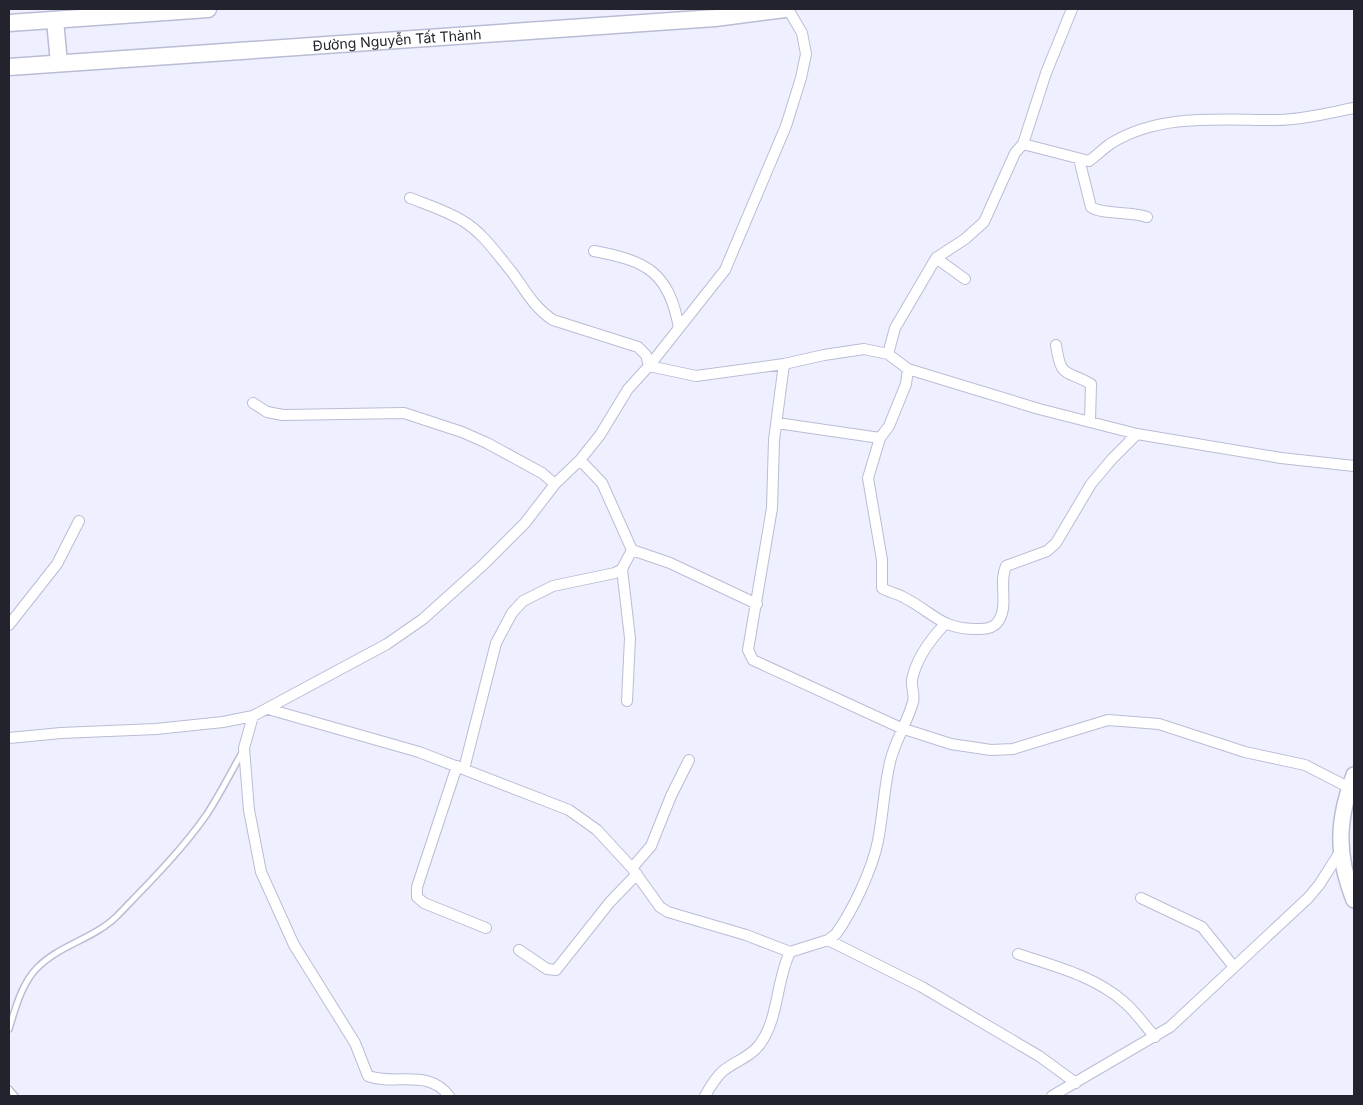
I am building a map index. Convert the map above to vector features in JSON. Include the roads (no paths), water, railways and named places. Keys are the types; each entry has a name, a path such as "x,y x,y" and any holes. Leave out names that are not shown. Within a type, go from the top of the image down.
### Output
{"main road":[{"path":"9,23 208,9"},
{"name":"Đường Nguyễn Tất Thành","path":"9,67 715,18 786,9"},
{"path":"55,20 59,63"},
{"path":"1352,782 1344,804 1340,852 1354,900"}],"street":[{"path":"9,738 61,733 156,729 223,722 253,716 380,648 423,619 525,524 555,484 580,460 600,435 628,389 649,366 725,270 786,126 801,78 806,54 802,34 786,9"},
{"path":"888,354 895,328 936,258 965,239 984,222 1015,153 1023,144 1046,73 1072,9"},
{"path":"1023,144 1090,161 1110,144 1129,134 1166,124 1210,118 1276,120 1354,108"},
{"path":"1079,159 1091,207 1099,211 1123,212 1147,217"},
{"path":"410,198 464,221 487,242 512,272 528,298 552,320 622,340 638,347 646,355 649,366 657,370 696,376 784,364 864,349 888,354 908,369 1039,409 1138,434 1290,460 1354,466"},
{"path":"594,251 621,256 644,265 657,276 669,291 678,328"},
{"path":"936,258 965,279"},
{"path":"1056,345 1060,367 1065,373 1091,384 1090,421"},
{"path":"784,364 772,455 772,508 748,650 753,660 901,728 952,744 991,750 1013,749 1032,745 1045,738 1108,720 1159,724 1245,752 1305,764 1352,782"},
{"path":"908,369 906,384 893,418 880,438 868,478 882,560 882,588 915,604 944,624 964,629 988,629 997,624 1001,615 1002,573 1006,566 1047,551 1056,543 1092,484 1112,459 1138,434"},
{"path":"252,403 267,412 283,415 404,413 487,443 542,473 555,484"},
{"path":"777,423 880,438"},
{"path":"580,460 602,482 632,550 670,563 757,604"},
{"path":"9,624 57,564 79,521"},
{"path":"486,928 424,903 417,897 417,887 460,768 496,644 512,613 523,601 536,592 553,586 615,573 622,569 632,550"},
{"path":"622,569 630,638 627,701"},
{"path":"268,709 386,742 460,768 579,816 597,830 634,871 653,898 668,912 746,935 790,952 828,940 842,925 872,862 878,842 890,761 912,703 914,695 912,682 917,664 933,637 944,624"},
{"path":"253,716 244,748 252,832 264,878 294,945 355,1043 368,1076 424,1080 441,1088 449,1096"},
{"path":"519,950 547,969 556,970 634,871 651,846 677,781 689,760"},
{"path":"1052,1096 1155,1037 1183,1015 1308,898 1340,852"},
{"path":"1142,898 1202,927 1234,967"},
{"path":"828,940 922,987 1039,1056 1076,1082"},
{"path":"705,1096 718,1076 756,1050 765,1037 770,1025 781,973 790,952"},
{"path":"1018,954 1079,976 1105,988 1126,1004 1155,1037"}],"lane":[{"path":"9,1030 24,989 33,973 50,957 86,939 115,918 192,833 217,798 244,748"},
{"path":"9,1089 15,1096"}]}
